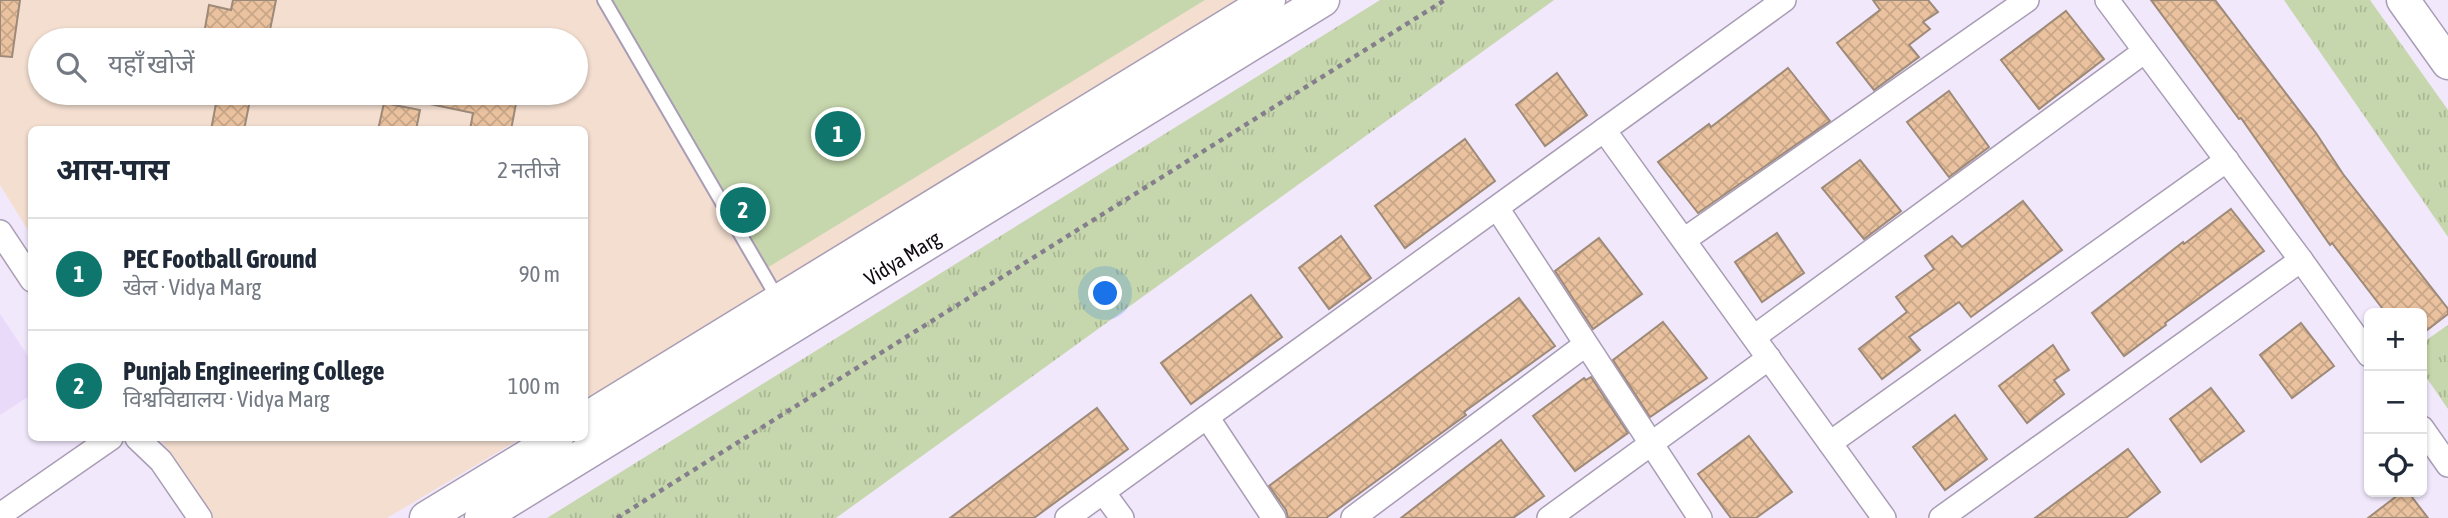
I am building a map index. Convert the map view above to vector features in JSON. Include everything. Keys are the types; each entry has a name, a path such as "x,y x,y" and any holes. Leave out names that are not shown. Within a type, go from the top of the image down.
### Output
{"main road":[{"name":"Vidya Marg","path":"588,418 1269,0"},
{"name":"Vidya Marg","path":"481,518 1324,0"},
{"path":"2403,0 2448,62"},
{"path":"426,518 551,441"}],"street":[{"path":"1067,518 1784,0"},
{"path":"1684,240 2027,0"},
{"path":"2107,0 2364,348"},
{"path":"1754,337 2145,51"},
{"path":"1604,130 1884,518"},
{"path":"1830,443 2227,160"},
{"path":"1497,208 1700,518"},
{"path":"0,232 28,274"},
{"path":"1941,518 2301,260"},
{"path":"1353,518 1585,345"},
{"path":"1549,518 1769,358"},
{"path":"1207,417 1274,518"},
{"path":"2426,434 2448,465"},
{"path":"0,515 107,441"},
{"path":"140,441 160,461 200,518"},
{"path":"1103,492 1122,518"}],"lane":[{"path":"604,0 779,301"}],"path":[{"path":"617,518 1445,0"}],"shaded area":[{"path":"0,0 1253,0 588,398 588,126 28,126 28,230 0,185"},
{"path":"0,314 28,356 28,397 0,415"},
{"path":"162,441 517,441 387,518 211,518"}],"green space":[{"path":"611,0 1205,0 767,268"},
{"path":"1380,0 1554,0 836,518 547,518"},
{"path":"2284,0 2370,0 2448,110 2448,237"},
{"path":"2448,325 2448,409 2427,378 2427,340"}],"building":[{"path":"0,0 20,0 12,57 0,56"},
{"path":"233,0 276,0 270,28 205,28 209,5 231,10"},
{"path":"1873,0 1928,0 1938,12 1923,22 1930,29 1909,45 1919,57 1874,90 1837,43 1880,10"},
{"path":"2151,0 2215,0 2316,133 2343,174 2448,309 2448,314 2427,330 2427,308 2382,308 2332,243 2330,245 2241,118 2239,119"},
{"path":"2066,11 2104,59 2039,109 2001,60"},
{"path":"1788,68 1830,121 1698,213 1658,162 1709,124 1711,127"},
{"path":"1557,73 1587,115 1545,146 1516,105"},
{"path":"1949,91 1989,147 1949,177 1907,122"},
{"path":"216,105 249,105 245,126 212,126"},
{"path":"384,105 420,110 417,126 379,126"},
{"path":"434,105 516,105 512,126 471,126 473,113"},
{"path":"1465,139 1495,181 1405,248 1375,206"},
{"path":"1860,160 1901,211 1864,239 1822,188"},
{"path":"2023,201 2062,250 1971,317 1959,302 1909,337 1920,350 1882,379 1859,349 1907,312 1896,297 1934,269 1925,256 1952,236 1962,247"},
{"path":"2231,209 2264,251 2124,356 2092,313 2183,242 2184,244"},
{"path":"1777,233 1804,273 1762,302 1735,262"},
{"path":"1341,236 1371,278 1329,309 1299,268"},
{"path":"1599,238 1642,294 1593,329 1555,271"},
{"path":"1251,295 1282,337 1191,404 1161,363"},
{"path":"1519,298 1555,346 1326,518 1288,518 1286,510 1269,486"},
{"path":"1663,322 1707,378 1650,417 1613,360"},
{"path":"2301,323 2334,366 2292,398 2260,355"},
{"path":"2053,345 2069,370 2054,380 2064,394 2027,423 1999,386"},
{"path":"1591,377 1628,433 1575,471 1533,416 1584,378 1586,380"},
{"path":"2211,388 2244,431 2201,462 2170,419"},
{"path":"1097,408 1128,449 1034,518 950,518"},
{"path":"1955,415 1987,459 1945,490 1913,447"},
{"path":"1749,436 1792,492 1756,518 1731,518 1698,474"},
{"path":"1501,440 1544,496 1513,518 1401,518"},
{"path":"2128,449 2160,492 2126,518 2035,518"},
{"path":"2395,497 2412,497 2428,518 2368,518"}],"place":[{"name":"PEC Football Ground","path":"838,134"},
{"name":"Punjab Engineering College","path":"743,210"}]}
